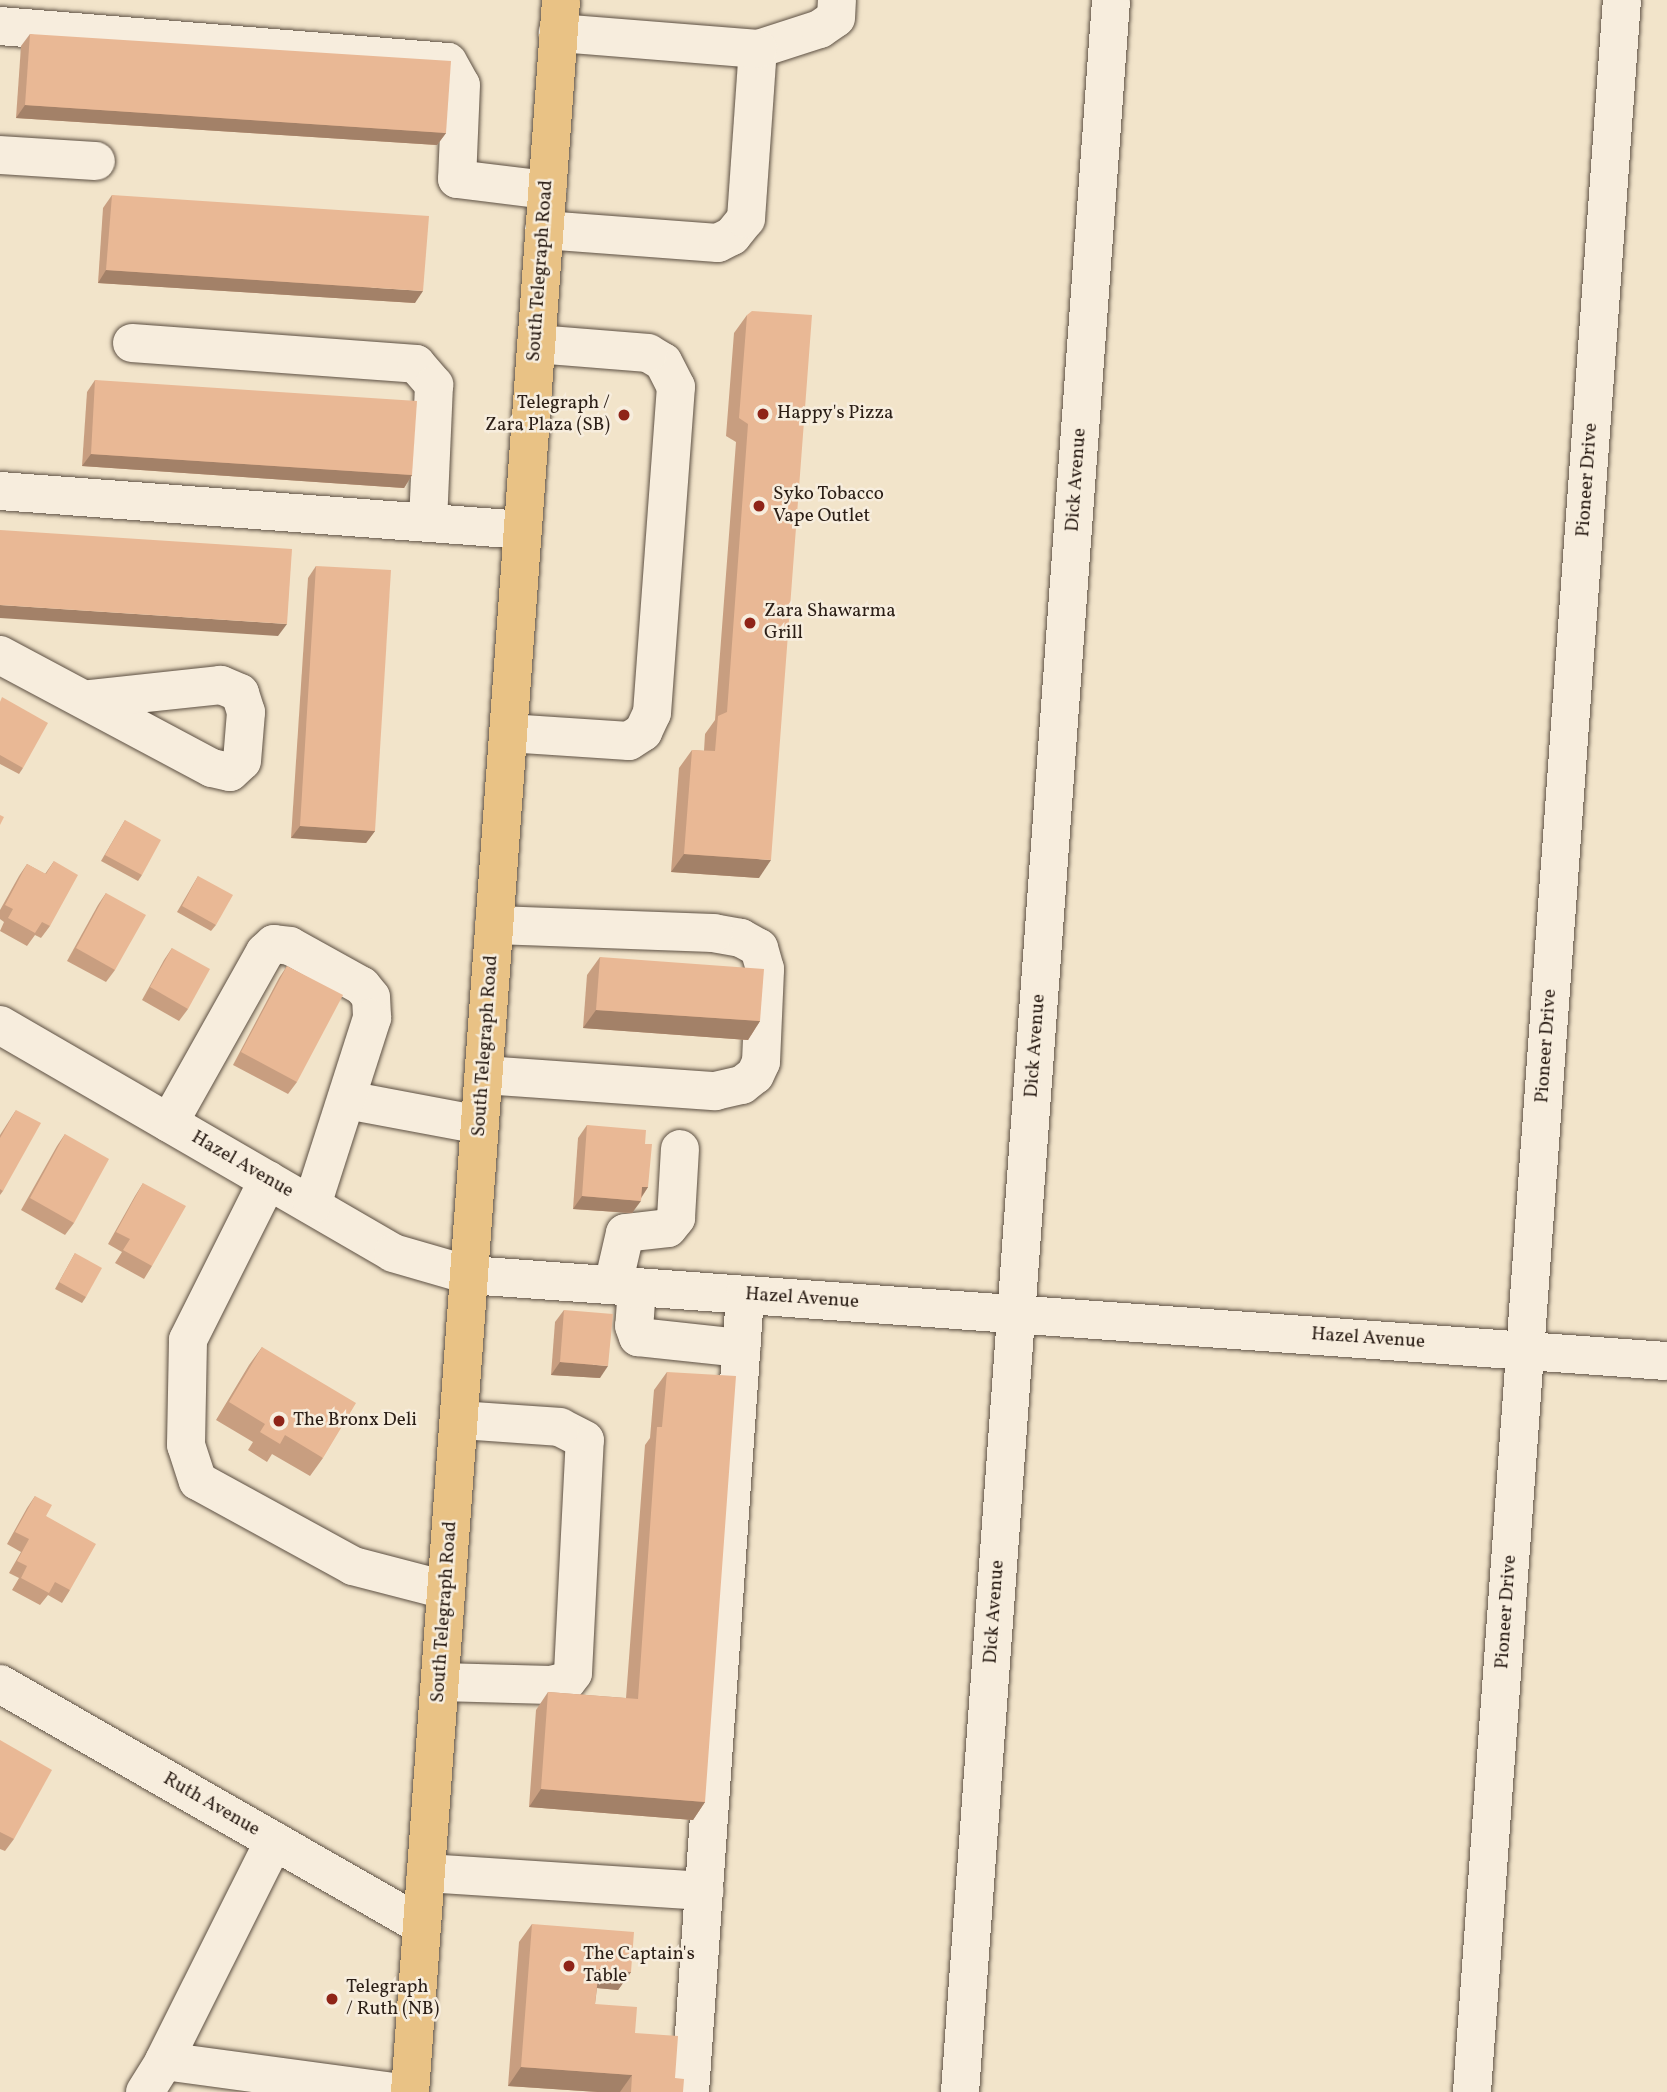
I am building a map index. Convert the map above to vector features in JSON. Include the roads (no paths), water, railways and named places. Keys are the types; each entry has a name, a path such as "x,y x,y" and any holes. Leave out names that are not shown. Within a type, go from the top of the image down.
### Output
{"highway":[{"name":"South Telegraph Road","path":"410,2092 560,16"}],"street":[{"path":"560,16 758,49 820,29 836,18 837,0"},
{"name":"Dick Avenue","path":"960,2092 1111,0"},
{"name":"Pioneer Drive","path":"1472,2092 1622,0"},
{"path":"0,26 447,62 461,85 457,179 547,190"},
{"path":"544,230 718,243 732,236 747,219 758,49"},
{"path":"0,155 96,162"},
{"path":"132,343 416,364 434,385 428,522"},
{"path":"508,733 629,741 643,732 652,713 676,387 663,362 648,353 536,344"},
{"path":"0,491 523,530"},
{"path":"0,655 89,699"},
{"path":"484,1075 715,1091 742,1085 761,1062 765,969 759,948 741,938 714,933 494,925"},
{"path":"169,1123 265,951 274,944 302,953 362,986 371,998 372,1018 312,1206"},
{"name":"Hazel Avenue","path":"0,1025 393,1253 469,1275 1667,1361"},
{"path":"347,1100 480,1125"},
{"path":"680,1150 676,1218 668,1228 625,1233 625,1286 634,1326 638,1337 741,1348"},
{"path":"268,1180 188,1340 186,1444 198,1481 353,1566 446,1590"},
{"path":"690,2092 745,1295"},
{"path":"440,1682 551,1685 567,1681 573,1673 585,1440 560,1427 459,1420"},
{"name":"Ruth Avenue","path":"0,1684 422,1926"},
{"path":"274,1841 155,2076 394,2092"},
{"path":"426,1873 704,1891"}],"place":[{"name":"Happy's Pizza","path":"763,414"},
{"name":"Telegraph / Zara Plaza (SB)","path":"624,415"},
{"name":"Syko Tobacco Vape Outlet","path":"759,506"},
{"name":"Zara Shawarma Grill","path":"750,623"},
{"name":"The Bronx Deli","path":"279,1421"},
{"name":"The Captain's Table","path":"569,1966"},
{"name":"Telegraph / Ruth (NB)","path":"332,1999"}]}
